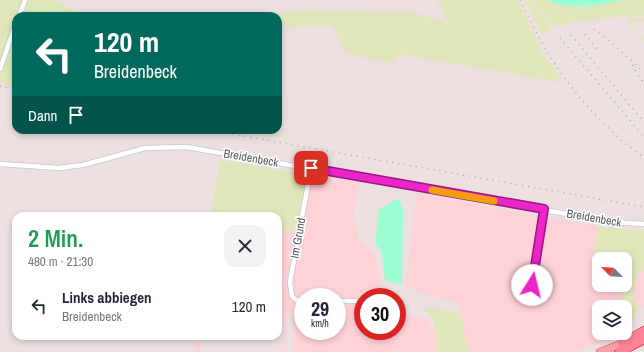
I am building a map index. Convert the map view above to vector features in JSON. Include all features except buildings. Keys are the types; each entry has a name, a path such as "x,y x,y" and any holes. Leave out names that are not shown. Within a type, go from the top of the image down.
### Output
{"highway":[{"path":"623,343 644,332"},
{"path":"619,352 644,340"},
{"path":"633,352 644,340"}],"main road":[{"path":"600,352 623,343"},
{"path":"608,349 619,352 623,343"}],"street":[{"path":"20,12 25,0"},
{"path":"0,69 12,34"},
{"name":"Breidenbeck","path":"0,164 59,168 83,165 145,148 172,146 187,147 612,222 644,224"},
{"name":"Im Grund","path":"294,298 292,296 290,282 311,168"},
{"path":"537,296 532,285 544,209"}],"shaded area":[{"path":"0,0 55,0 76,12 12,12 12,86 4,84 0,80"},
{"path":"443,0 517,0 541,47 539,49 564,83 399,54 394,63 346,54 332,26 282,27 282,13 307,11 415,13 449,24 437,2"},
{"path":"524,0 529,0 552,29 542,35"},
{"path":"531,0 546,0 556,4 583,8 623,0 644,0 644,15 601,18 557,26 548,21"},
{"path":"546,0 623,0 594,6 575,6"},
{"path":"626,18 644,18 644,21 631,22 644,39 644,42"},
{"path":"264,134 278,134 305,141"},
{"path":"220,160 307,174 296,232 282,230 282,212 212,212"},
{"path":"307,174 359,182 353,214 359,239 374,255 381,288 354,288 354,340 406,340 406,315 428,319 430,329 437,330 436,352 294,352 292,312 285,312 285,352 273,352 284,351 282,310 282,230 296,232"},
{"path":"416,193 598,227 595,252 592,252 592,292 621,292 621,300 592,300 592,340 605,340 604,341 573,352 469,352 458,302 433,297 406,287"},
{"path":"398,198 403,209 402,285 385,281 382,252 375,243 379,210"},
{"path":"598,227 644,231 644,270 638,273 633,296 639,308 632,320 632,300 621,300 621,292 632,292 632,252 595,252"},
{"path":"644,270 644,307 639,308 633,296 639,273"},
{"path":"423,307 461,313 469,352 436,352 436,328 432,318"},
{"path":"195,340 199,340 200,352 195,352"}],"railway":[{"path":"520,0 545,48 569,84 611,131 644,158"},
{"path":"594,29 610,41 644,72"},
{"path":"585,34 600,52"},
{"path":"571,35 644,122"},
{"path":"560,38 644,137"},
{"path":"632,65 644,84"},
{"path":"0,86 12,89"},
{"path":"232,134 644,207"}],"slow traffic":[{"path":"432,190 494,201"}],"route":[{"path":"311,168 544,209 532,285"}]}
